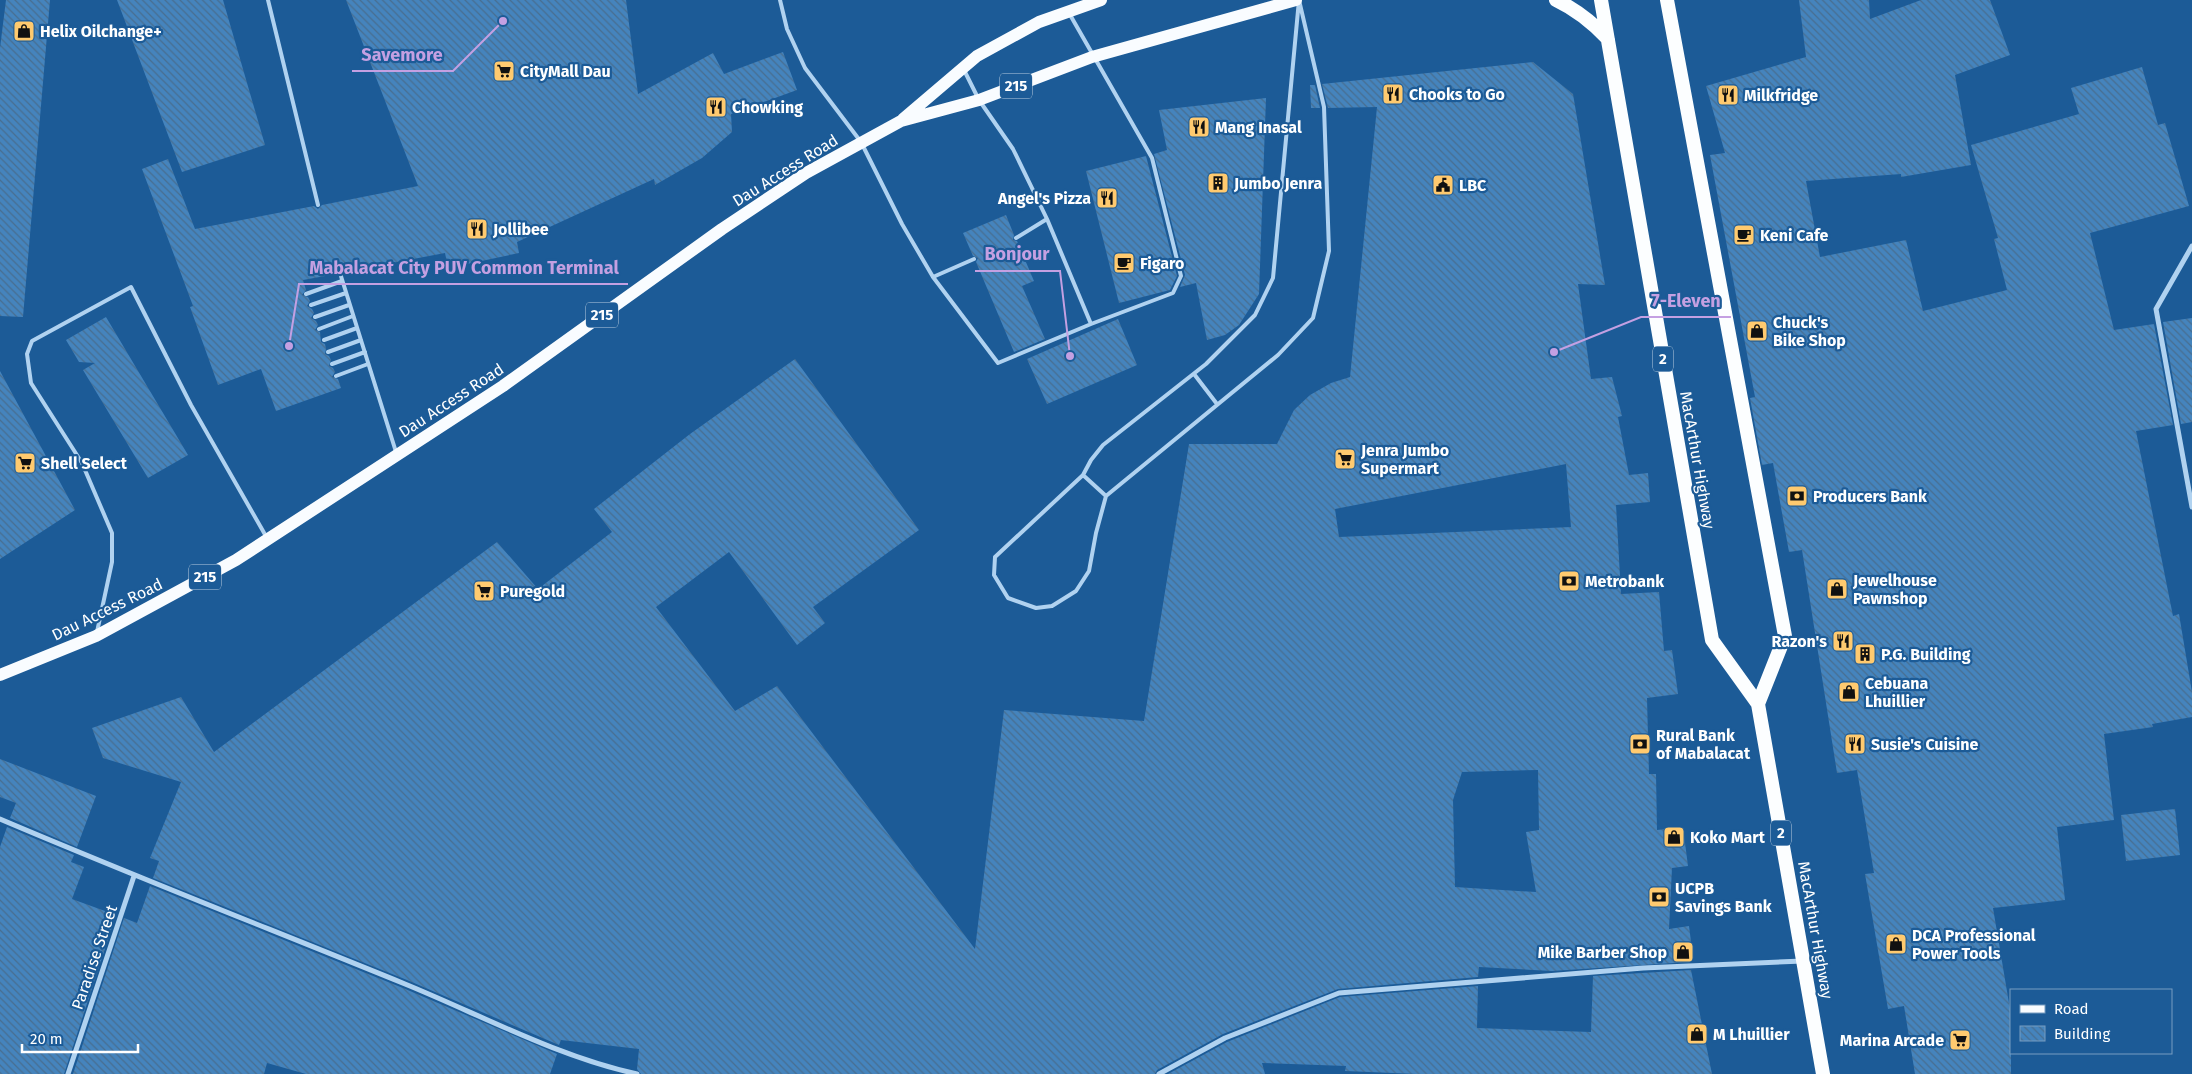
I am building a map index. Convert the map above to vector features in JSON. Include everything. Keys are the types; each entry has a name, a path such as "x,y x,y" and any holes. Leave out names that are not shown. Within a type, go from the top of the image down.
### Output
{"highway":[{"path":"1556,0 1581,14 1608,38"},
{"name":"MacArthur Highway","path":"1601,0 1712,640 1758,704 1823,1074"},
{"path":"1667,0 1785,636 1758,704"}],"main road":[{"name":"Dau Access Road","path":"902,121 962,67 1006,39 1068,11 1101,0"},
{"name":"Dau Access Road","path":"0,675 96,636 268,540 503,386 722,228 806,173 861,142 902,121 979,100 1092,57 1298,0"}],"street":[{"path":"2192,246 2156,309 2192,507"},
{"path":"0,819 134,876 406,984 598,1066 637,1074"},
{"name":"Paradise Street","path":"68,1074 134,876"},
{"path":"1159,1074 1225,1038 1339,993 1642,968 1803,961"}],"lane":[{"path":"268,0 318,206"},
{"path":"780,0 787,29 805,68 861,142 902,224 933,277 998,363 1091,324 1173,293 1181,276 1152,158 1092,57 1068,11"},
{"path":"1298,0 1324,107 1329,251 1313,318 1278,355 1106,496 1096,533 1089,571 1076,591 1052,606 1036,608 1008,598 994,575 995,557 1083,475 1091,460 1103,445 1194,374 1255,315 1273,278 1298,0"},
{"path":"962,67 979,100 1013,149 1047,220 1091,324"},
{"path":"1016,238 1047,220"},
{"path":"933,277 974,259"},
{"path":"340,273 397,455"},
{"path":"306,294 342,281"},
{"path":"96,636 112,562 112,532 82,463 31,383 27,354 32,341 131,287 191,405 268,540"},
{"path":"311,305 346,293"},
{"path":"315,317 349,305"},
{"path":"319,329 353,316"},
{"path":"324,340 357,328"},
{"path":"328,352 361,340"},
{"path":"332,364 365,352"},
{"path":"336,376 368,364"},
{"path":"1194,374 1217,404"},
{"path":"1083,475 1106,496"}],"building":[{"path":"6,0 50,0 23,317 0,316 0,48"},
{"path":"117,0 223,0 265,145 182,172"},
{"path":"346,0 626,0 638,94 713,53 724,74 783,52 797,90 731,114 732,132 702,158 655,185 654,179 517,242 519,253 448,268 445,253 344,272 339,269 336,274 303,280 306,290 302,295 308,297 310,301 307,306 314,313 311,318 318,325 315,330 320,332 321,342 325,344 325,354 331,360 329,366 335,372 332,377 338,379 341,388 276,411 261,369 218,385 190,307 193,306 142,169 168,159 195,229 314,206 318,209 322,205 418,186"},
{"path":"1799,0 1869,0 1870,19 1921,0 1990,0 2010,55 1955,75 1971,165 1901,177 1901,174 1806,181 1820,257 1906,240 1923,311 2007,290 1994,239 1998,238 1971,145 2079,114 2071,88 2142,67 2158,125 2165,123 2189,206 2090,233 2114,330 2154,324 2173,425 2136,431 2173,616 2179,614 2192,692 2192,717 2152,724 2153,727 2104,734 2114,820 2057,827 2065,900 1993,908 2010,1009 2011,1074 1915,1074 1904,1006 1888,1009 1865,874 1874,873 1857,770 1837,773 1802,550 1789,552 1773,463 1762,465 1750,398 1755,397 1710,155 1725,153 1706,86 1806,57"},
{"path":"1533,62 1573,94 1605,285 1578,284 1591,379 1612,377 1622,416 1618,417 1629,475 1648,473 1650,502 1616,505 1621,594 1659,592 1664,651 1672,650 1678,694 1647,698 1649,774 1656,774 1657,830 1683,827 1688,866 1672,868 1669,929 1689,926 1693,957 1688,958 1689,962 1552,971 1479,967 1478,977 1338,989 1223,1034 1157,1070 1155,1074 641,1074 637,1069 639,1049 561,1040 559,1045 407,980 153,878 159,861 150,858 181,782 103,758 92,728 181,697 214,752 497,542 538,589 612,532 594,509 690,434 795,359 919,530 813,607 825,623 797,645 729,552 656,607 735,711 777,686 975,949 1004,710 1144,721 1189,444 1277,444 1294,410 1310,395 1331,383 1350,377 1377,107 1328,108 1322,84","holes":["1566,464 1571,527 1339,537 1335,509","1538,770 1539,830 1526,832 1536,892 1455,887 1453,800 1462,772"]},
{"path":"1310,85 1315,85 1320,108 1311,108"},
{"name":"Jumbo Jenra","path":"1266,98 1259,294 1239,325 1225,335 1207,340 1196,283 1180,287 1185,275 1154,154 1167,150 1159,110"},
{"path":"1146,156 1177,276 1170,290 1119,303 1086,171"},
{"path":"1006,215 1014,235 1013,240 1017,241 1034,281 1022,286 1045,339 1014,352 976,262 978,258 973,256 963,233"},
{"path":"106,317 188,455 148,478 83,370 95,363 79,362 66,340"},
{"path":"2192,318 2192,422 2181,424 2163,322"},
{"path":"1118,319 1137,365 1047,404 1027,359"},
{"name":"Shell Select","path":"0,371 75,510 0,559"},
{"path":"0,759 96,796 77,847 10,818 16,803 0,797"},
{"path":"2175,809 2180,855 2126,861 2121,815"},
{"path":"7,827 74,855 71,862 84,867 72,899 116,915 64,1074 0,1074 0,847"},
{"path":"150,886 403,988 557,1054 550,1074 306,1074 267,1063 264,1074 73,1074 124,918 137,923"},
{"path":"1691,970 1712,1074 1417,1074 1345,1071 1346,1066 1262,1063 1265,1074 1168,1074 1227,1042 1340,997 1478,986 1477,1028 1591,1032 1593,976"}],"place":[{"name":"Savemore","path":"503,21"},
{"name":"Helix Oilchange+","path":"24,31"},
{"name":"CityMall Dau","path":"504,71"},
{"name":"Chooks to Go","path":"1393,94"},
{"name":"Milkfridge","path":"1728,95"},
{"name":"Chowking","path":"716,107"},
{"name":"Mang Inasal","path":"1199,127"},
{"name":"Jumbo Jenra","path":"1218,183"},
{"name":"LBC","path":"1443,185"},
{"name":"Angel's Pizza","path":"1107,198"},
{"name":"Jollibee","path":"477,229"},
{"name":"Keni Cafe","path":"1744,235"},
{"name":"Figaro","path":"1124,263"},
{"name":"Chuck's Bike Shop","path":"1757,331"},
{"name":"Mabalacat City PUV Common Terminal","path":"289,346"},
{"name":"7-Eleven","path":"1554,352"},
{"name":"Bonjour","path":"1070,356"},
{"name":"Jenra Jumbo Supermart","path":"1345,459"},
{"name":"Shell Select","path":"25,463"},
{"name":"Producers Bank","path":"1797,496"},
{"name":"Metrobank","path":"1569,581"},
{"name":"Jewelhouse Pawnshop","path":"1837,589"},
{"name":"Puregold","path":"484,591"},
{"name":"Razon's","path":"1843,641"},
{"name":"P.G. Building","path":"1865,654"},
{"name":"Cebuana Lhuillier","path":"1849,692"},
{"name":"Rural Bank of Mabalacat","path":"1640,744"},
{"name":"Susie's Cuisine","path":"1855,744"},
{"name":"Koko Mart","path":"1674,837"},
{"name":"UCPB Savings Bank","path":"1659,897"},
{"name":"DCA Professional Power Tools","path":"1896,944"},
{"name":"Mike Barber Shop","path":"1683,952"},
{"name":"M Lhuillier","path":"1697,1034"},
{"name":"Marina Arcade","path":"1960,1040"}]}
